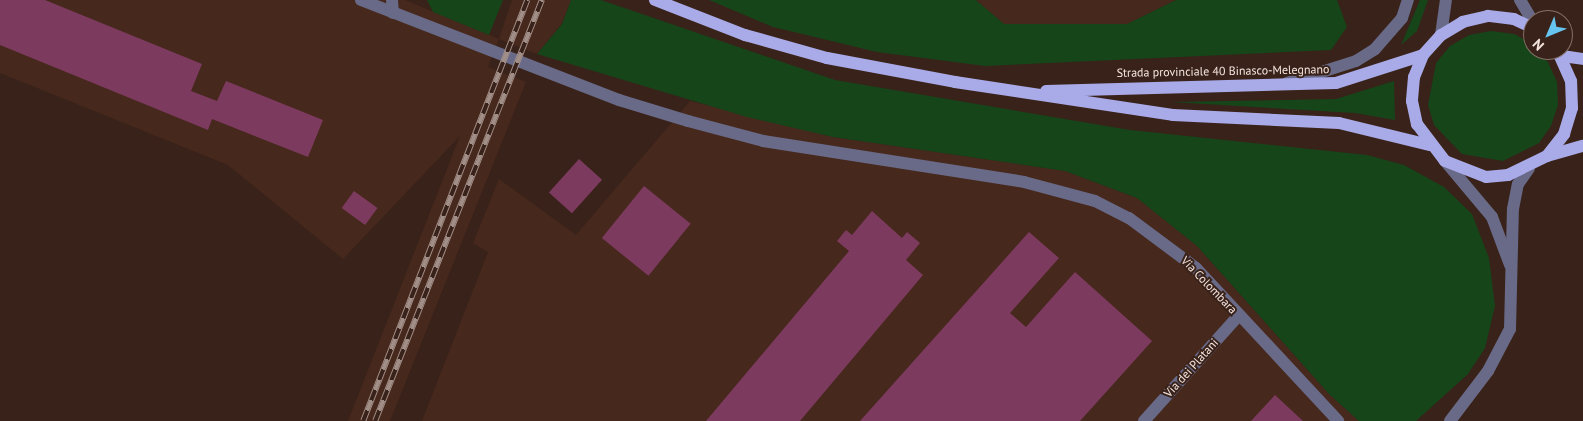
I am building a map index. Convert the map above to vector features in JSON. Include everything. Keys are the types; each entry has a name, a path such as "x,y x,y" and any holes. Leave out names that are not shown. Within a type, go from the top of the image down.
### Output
{"main road":[{"name":"Strada provinciale 40 Binasco-Melegnano","path":"655,0 745,35 827,58 1018,93 1174,115 1339,123 1429,145"},
{"path":"1523,23 1514,19 1488,16 1463,22 1441,35 1424,55 1414,77 1412,101 1429,145 1444,161 1486,177 1529,168 1547,156 1583,146"},
{"name":"Strada provinciale 40 Binasco-Melegnano","path":"1018,93 1168,84 1275,86 1336,83 1424,55"},
{"path":"1547,156 1564,134 1572,108 1571,82 1562,60"}],"street":[{"name":"Via Colombara","path":"361,0 619,100 688,121 840,156 1024,182 1064,190 1130,218 1196,268 1338,421"},
{"path":"392,0 393,13"},
{"path":"1275,86 1356,61 1375,49 1402,18 1408,0"},
{"path":"1441,35 1446,0"},
{"path":"1444,161 1492,217 1514,274"},
{"path":"1450,421 1488,371 1510,329 1514,274 1513,209 1518,184 1529,168"},
{"name":"Via dei Platani","path":"1144,421 1239,315"}],"shaded area":[{"path":"0,0 405,0 499,39 488,67 526,82 390,421 348,421 460,136 343,259 228,165 0,73"},
{"path":"512,0 571,0 562,23 537,54 499,39"},
{"path":"976,0 1176,0 1127,24 1004,24"},
{"path":"690,101 833,137 1065,171 1137,198 1197,246 1329,394 1359,421 422,421 488,252 473,243 499,179 576,235"}],"green space":[{"path":"427,0 503,0 489,35 433,12"},
{"path":"571,0 601,0 835,80 1130,130 1367,155 1404,165 1444,187 1472,214 1489,258 1495,306 1485,348 1468,374 1416,421 1359,421 1329,394 1197,246 1137,198 1065,171 833,137 747,117 537,54 562,24"},
{"path":"709,0 976,0 1004,24 1127,24 1176,0 1337,0 1347,27 1331,50 985,66 877,52 773,27"},
{"path":"1420,0 1428,0 1417,31 1401,45"},
{"path":"1491,31 1514,34 1523,39 1523,60 1546,60 1557,82 1558,105 1551,126 1539,143 1503,161 1462,154 1434,125 1428,105 1436,63 1450,46 1469,35"},
{"path":"1394,81 1395,120 1355,113 1171,102 1336,99"}],"building":[{"path":"0,0 45,0 202,64 191,91 217,101 226,81 323,120 308,157 212,119 208,130 0,45"},
{"path":"579,159 602,180 572,213 549,192"},
{"path":"644,186 691,224 648,276 602,238"},
{"path":"354,191 377,208 365,225 342,208"},
{"path":"872,211 902,238 907,232 920,243 906,260 923,275 800,421 706,421 849,251 837,241 846,230 852,235"},
{"path":"1029,232 1059,258 1010,313 1026,327 1075,272 1152,341 1080,421 860,421"},
{"path":"1275,395 1303,421 1251,421"}],"railway":[{"path":"363,421 527,0"},
{"path":"375,421 542,0"}]}
